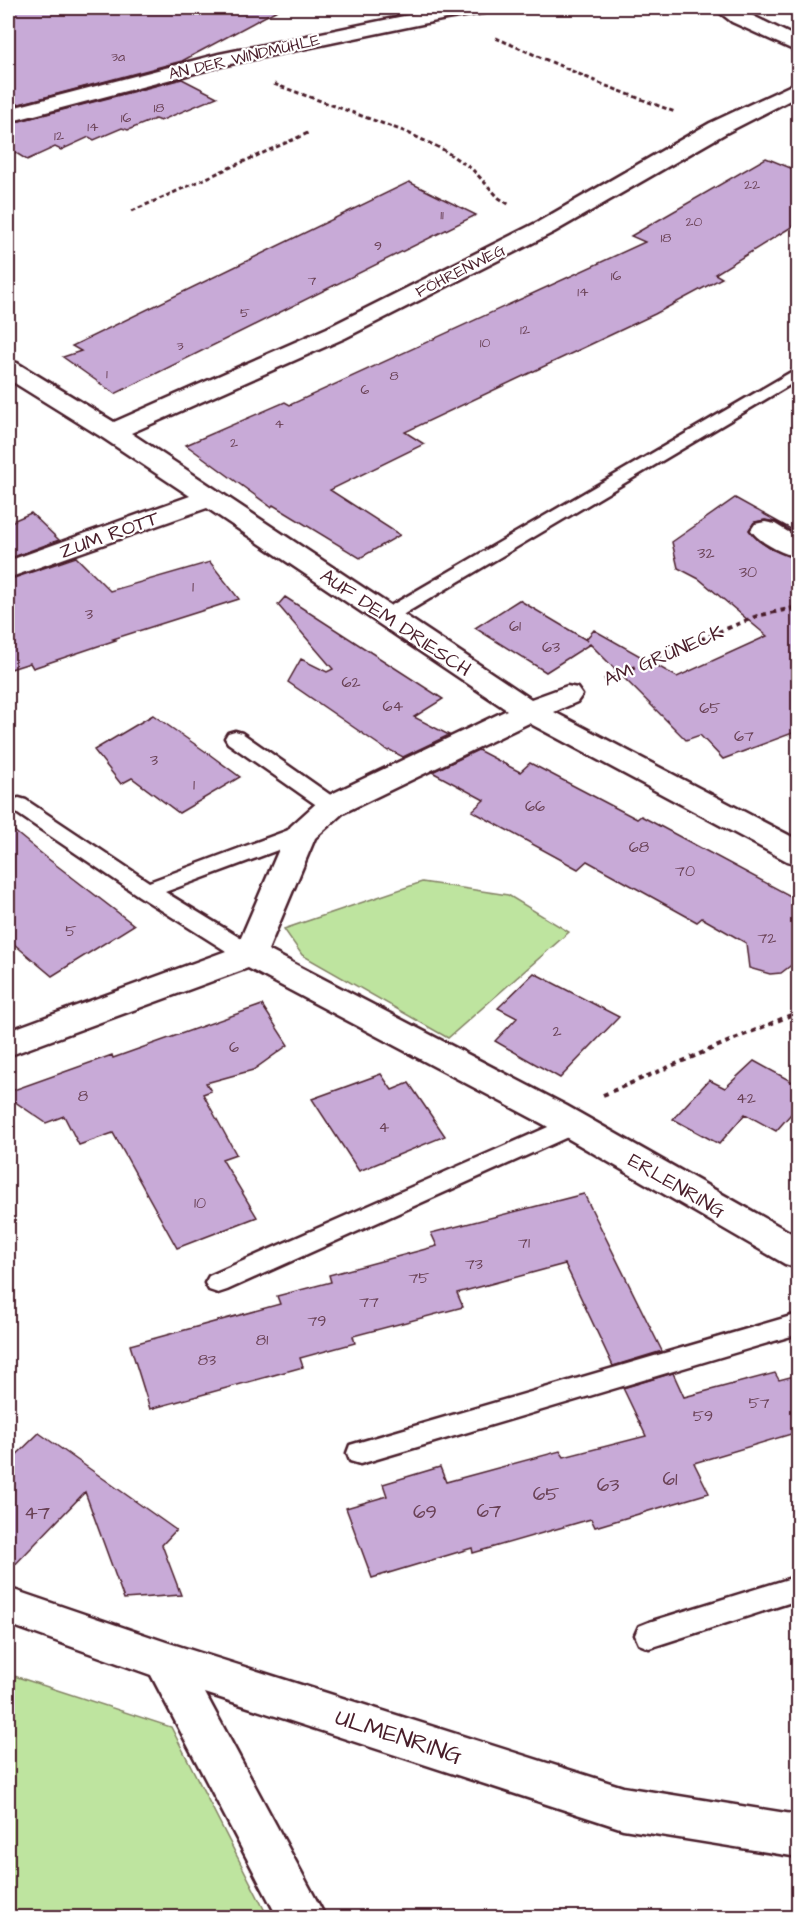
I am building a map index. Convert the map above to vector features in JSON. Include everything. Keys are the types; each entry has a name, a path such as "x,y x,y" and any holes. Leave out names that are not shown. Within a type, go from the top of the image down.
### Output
{"street":[{"name":"AN DER WINDMÜHLE","path":"8,116 219,60 446,13 482,8"},
{"path":"724,8 739,18 798,46"},
{"name":"FÖHRENWEG","path":"112,432 336,333 546,227 718,128 798,88"},
{"name":"AUF DEM DRIESCH","path":"8,368 112,432 529,711 798,854"},
{"name":"ZUM ROTT","path":"8,570 210,498"},
{"path":"765,530 798,549"},
{"path":"8,1044 250,955 302,833 332,806 567,695"},
{"name":"ERLENRING","path":"250,955 564,1120 798,1254"},
{"name":"ULMENRING","path":"8,1606 166,1661 623,1808 798,1836"},
{"path":"166,1661 303,1917"}],"lane":[{"path":"387,616 798,373"},
{"path":"235,738 332,806"},
{"path":"19,805 147,891 250,955"},
{"path":"147,891 302,833"},
{"path":"218,1283 564,1120"},
{"path":"360,1453 798,1324"},
{"path":"649,1635 798,1588"}],"path":[{"path":"446,13 604,85 718,128"},
{"path":"219,60 269,82 406,132 442,148 472,169 499,198 546,227"},
{"path":"132,211 308,133"},
{"name":"AM GRÜNECK","path":"567,695 757,616 798,607"},
{"path":"564,1120 798,1012"}],"green space":[{"path":"422,882 508,895 569,932 448,1038 302,955 284,929"},
{"path":"8,1674 171,1727 268,1917 8,1917"}],"building":[{"path":"8,8 281,8 182,61 8,107"},
{"path":"182,79 217,97 160,121 155,119 128,130 122,128 94,140 89,137 61,150 55,147 27,160 8,148 8,124"},
{"path":"766,158 798,171 798,223 715,274 722,278 655,314 405,432 424,444 330,490 400,535 360,558 273,505 271,507 186,445 285,402 290,405 645,242 631,236"},
{"path":"409,182 476,215 115,394 63,357 81,351 72,346"},
{"path":"735,498 798,533 798,536 776,522 765,520 755,522 749,530 771,549 798,559 798,731 723,759 700,735 686,740 590,644 546,672 475,628 519,600 588,641 586,639 594,630 677,677 767,636 699,579 678,568 672,542"},
{"path":"31,513 59,540 8,559 8,523"},
{"path":"76,557 110,591 210,562 239,599 113,639 116,640 33,668 30,663 8,670 8,580"},
{"path":"285,597 443,699 414,717 449,735 403,757 388,751 288,682 301,659 327,672 333,669 278,605"},
{"path":"153,715 240,777 179,813 132,778 121,784 94,750"},
{"path":"478,750 520,772 530,763 637,819 641,816 798,900 798,960 781,973 770,974 749,968 746,943 702,918 697,922 587,861 578,869 472,811 484,800 432,772"},
{"path":"8,826 134,925 52,976 8,939"},
{"path":"534,973 619,1017 560,1078 495,1041 517,1018 498,1008"},
{"path":"262,1005 288,1045 253,1070 206,1083 211,1091 203,1094 236,1154 222,1159 257,1217 177,1248 113,1133 79,1145 64,1116 46,1123 8,1097 8,1092 112,1055 113,1058"},
{"path":"754,1061 798,1085 798,1106 776,1131 745,1114 719,1144 673,1119 709,1080 725,1088"},
{"path":"381,1074 392,1090 409,1083 445,1136 359,1171 312,1099"},
{"path":"584,1194 662,1351 613,1366 565,1264 457,1293 463,1307 353,1336 355,1343 300,1358 303,1367 150,1409 130,1345 280,1304 277,1296 331,1282 329,1275 437,1246 431,1233"},
{"path":"673,1373 684,1397 775,1373 779,1380 798,1375 798,1432 694,1463 709,1493 595,1527 591,1519 473,1553 472,1548 372,1578 346,1508 387,1496 383,1484 440,1467 446,1482 560,1451 564,1457 646,1436 623,1388"},
{"path":"39,1433 176,1530 162,1545 181,1595 124,1599 85,1492 8,1572 8,1463"}]}
